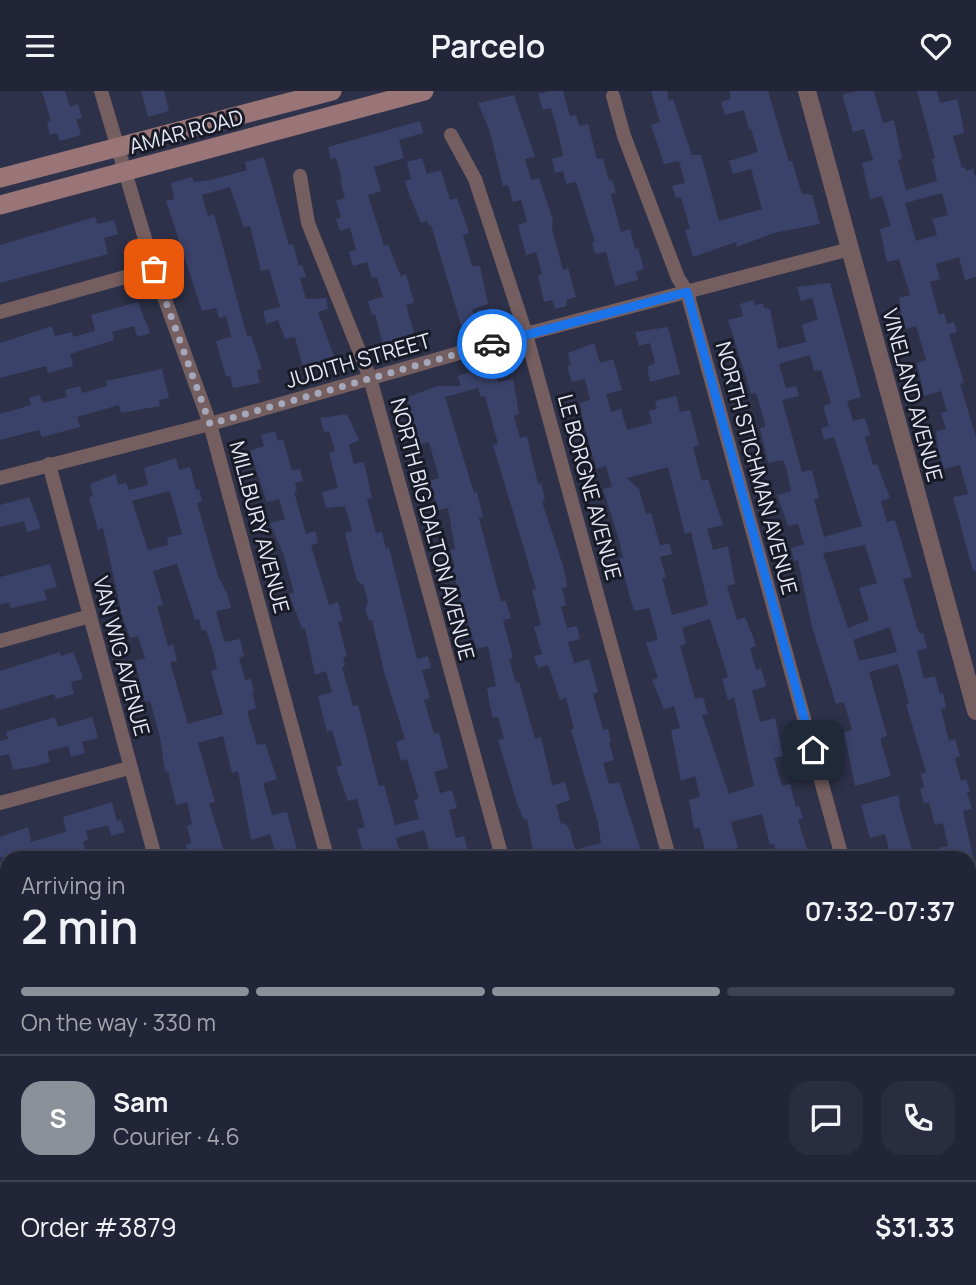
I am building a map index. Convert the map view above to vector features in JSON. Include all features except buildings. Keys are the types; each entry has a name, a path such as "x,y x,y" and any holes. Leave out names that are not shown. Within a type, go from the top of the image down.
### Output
{"main road":[{"name":"AMAR ROAD","path":"0,179 332,91"},
{"name":"AMAR ROAD","path":"0,205 424,91"}],"street":[{"name":"MILLBURY AVENUE","path":"101,91 154,269 210,424 325,851"},
{"name":"VINELAND AVENUE","path":"807,91 976,711"},
{"name":"NORTH STICHMAN AVENUE","path":"613,96 624,136 658,227 678,278 687,292 840,851"},
{"name":"LE BORGNE AVENUE","path":"451,135 475,179 526,334 667,851"},
{"name":"NORTH BIG DALTON AVENUE","path":"300,176 308,223 370,378 500,851"},
{"name":"JUDITH STREET","path":"0,478 210,424 526,334 850,249"},
{"path":"0,312 154,269"},
{"name":"VAN WIG AVENUE","path":"49,464 153,851"},
{"path":"0,641 90,616"},
{"path":"0,803 129,768"}],"way so far":[{"path":"154,269 210,424 492,344"}],"route":[{"path":"492,344 687,292 813,750"}]}
